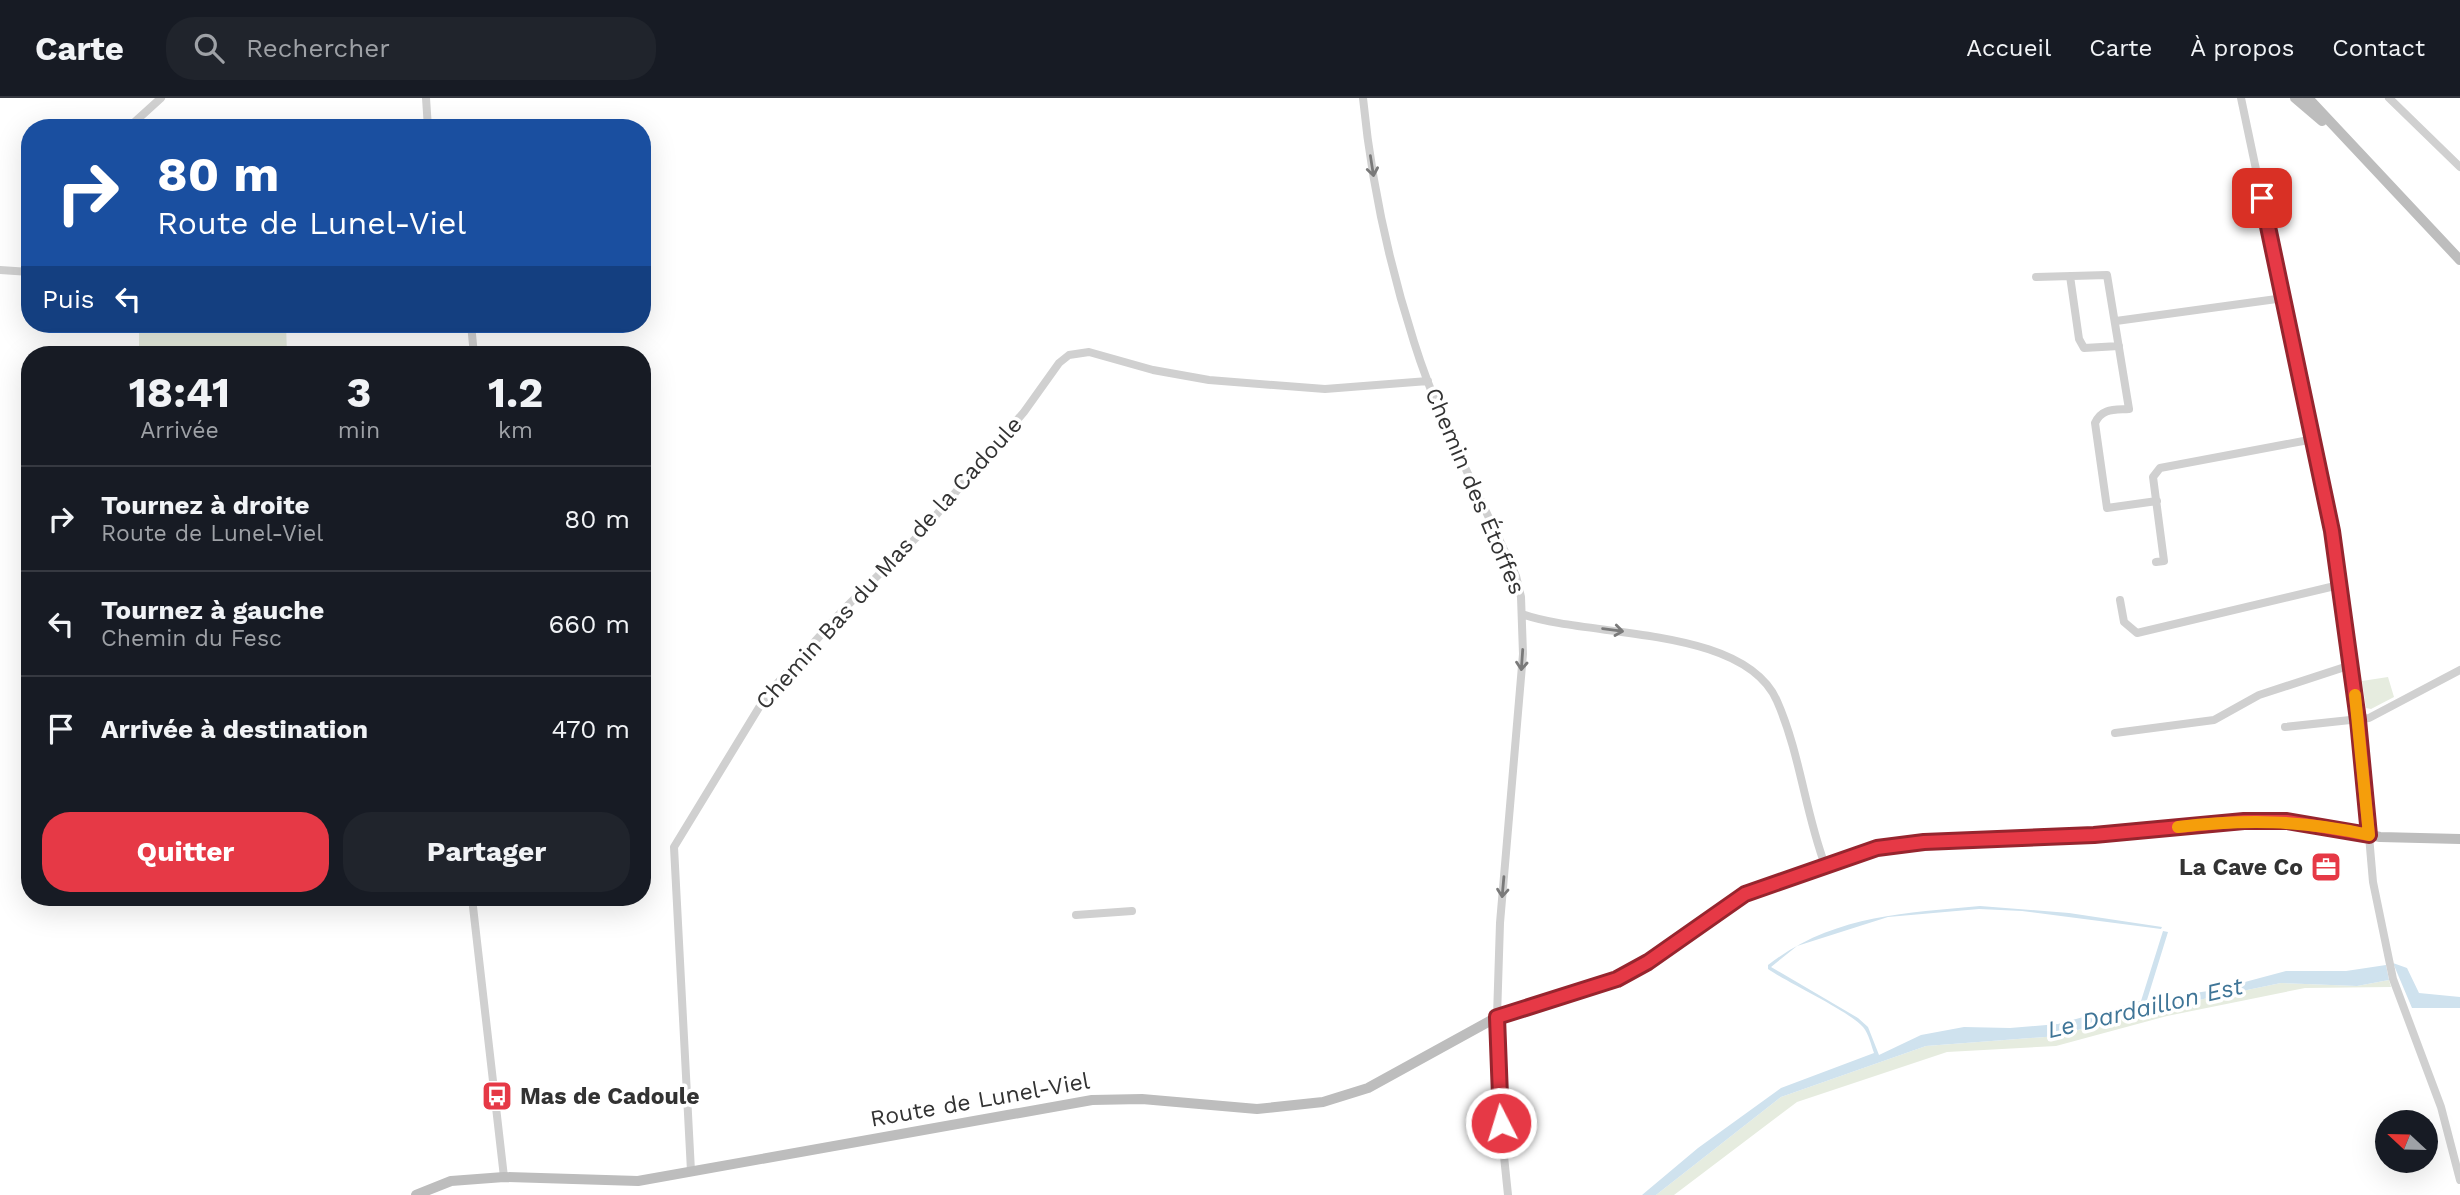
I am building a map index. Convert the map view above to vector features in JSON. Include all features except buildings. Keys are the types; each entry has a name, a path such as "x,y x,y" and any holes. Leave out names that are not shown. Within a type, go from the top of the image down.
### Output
{"street":[{"path":"138,119 162,98"},
{"path":"426,98 427,119"},
{"name":"Chemin des Étoffes","path":"1363,98 1385,231 1414,343 1428,381 1516,576 1522,614 1523,654 1500,923 1497,1017 1498,1098 1508,1195"},
{"path":"2241,98 2314,439 2339,584 2358,720 2373,882 2389,963 2441,1107 2460,1180"},
{"path":"2389,98 2460,167"},
{"path":"2302,99 2417,210 2460,260"},
{"path":"0,270 21,271"},
{"path":"2036,277 2107,275 2129,409 2106,410 2099,414 2095,423 2107,508 2157,501"},
{"path":"2070,276 2079,339 2084,348 2119,346"},
{"path":"2116,321 2284,298"},
{"name":"Chemin Bas du Mas de la Cadoule","path":"691,1171 674,847 759,705 844,609 920,534 1024,412 1059,363 1069,355 1089,352 1135,366 1209,380 1325,389 1428,381"},
{"path":"2156,562 2164,561 2153,477 2160,467 2314,439"},
{"path":"2120,600 2124,622 2137,633 2339,584"},
{"path":"1522,614 1559,623 1670,637 1737,663 1768,685 1782,715 1812,832 1825,865"},
{"path":"2115,733 2214,720 2259,695 2351,666"},
{"path":"2285,727 2375,716 2460,670"},
{"name":"Route de Lunel-Viel","path":"416,1195 451,1181 504,1177 638,1181 1093,1100 1142,1100 1257,1108 1324,1102 1384,1081 1497,1017 1617,979 1648,962 1745,894 1877,848 1909,843 2094,835 2230,822 2287,821 2369,835 2460,839"},
{"path":"473,906 504,1177"},
{"path":"1076,915 1132,911"}],"shaded area":[{"path":"139,333 286,333 287,346 139,346"},
{"path":"2388,677 2394,697 2371,709 2366,708 2362,681"},
{"path":"2389,980 2391,987 2305,988 2167,1016 2056,1046 1947,1052 1797,1102 1674,1195 1656,1195 1781,1097 1926,1046 2058,1036 2131,1014 2281,983 2357,986"}],"water":[{"path":"1980,906 2069,913 2162,927 2161,929 2022,911 1979,909 1888,917 1798,946 1817,936 1868,920 1923,911"},
{"name":"Le Dardaillon Est","path":"2163,931 2168,932 2147,1000 2215,990 2286,971 2346,971 2386,965 2389,980 2357,986 2281,983 2131,1014 2058,1036 1926,1046 1781,1097 1656,1195 1642,1195 1698,1148 1781,1088 1874,1053 1867,1033 1856,1021 1768,969 1768,965 1797,946 1771,967 1858,1018 1868,1027 1879,1055 1921,1035 1964,1027 2010,1028 2058,1024 2141,1001"},
{"path":"2393,963 2407,968 2419,993 2460,997 2460,1008 2412,1008"}],"slow traffic":[{"path":"2178,827 2266,820 2317,824 2369,835 2355,695"}],"place":[{"name":"La Cave Co","path":"2326,867"},
{"name":"Mas de Cadoule","path":"497,1096"}],"route":[{"path":"1501,1123 1497,1017 1617,979 1648,962 1745,894 1825,865 1877,848 1909,843 2094,835 2266,820 2317,824 2369,835 2358,720 2332,531 2262,198"}]}
